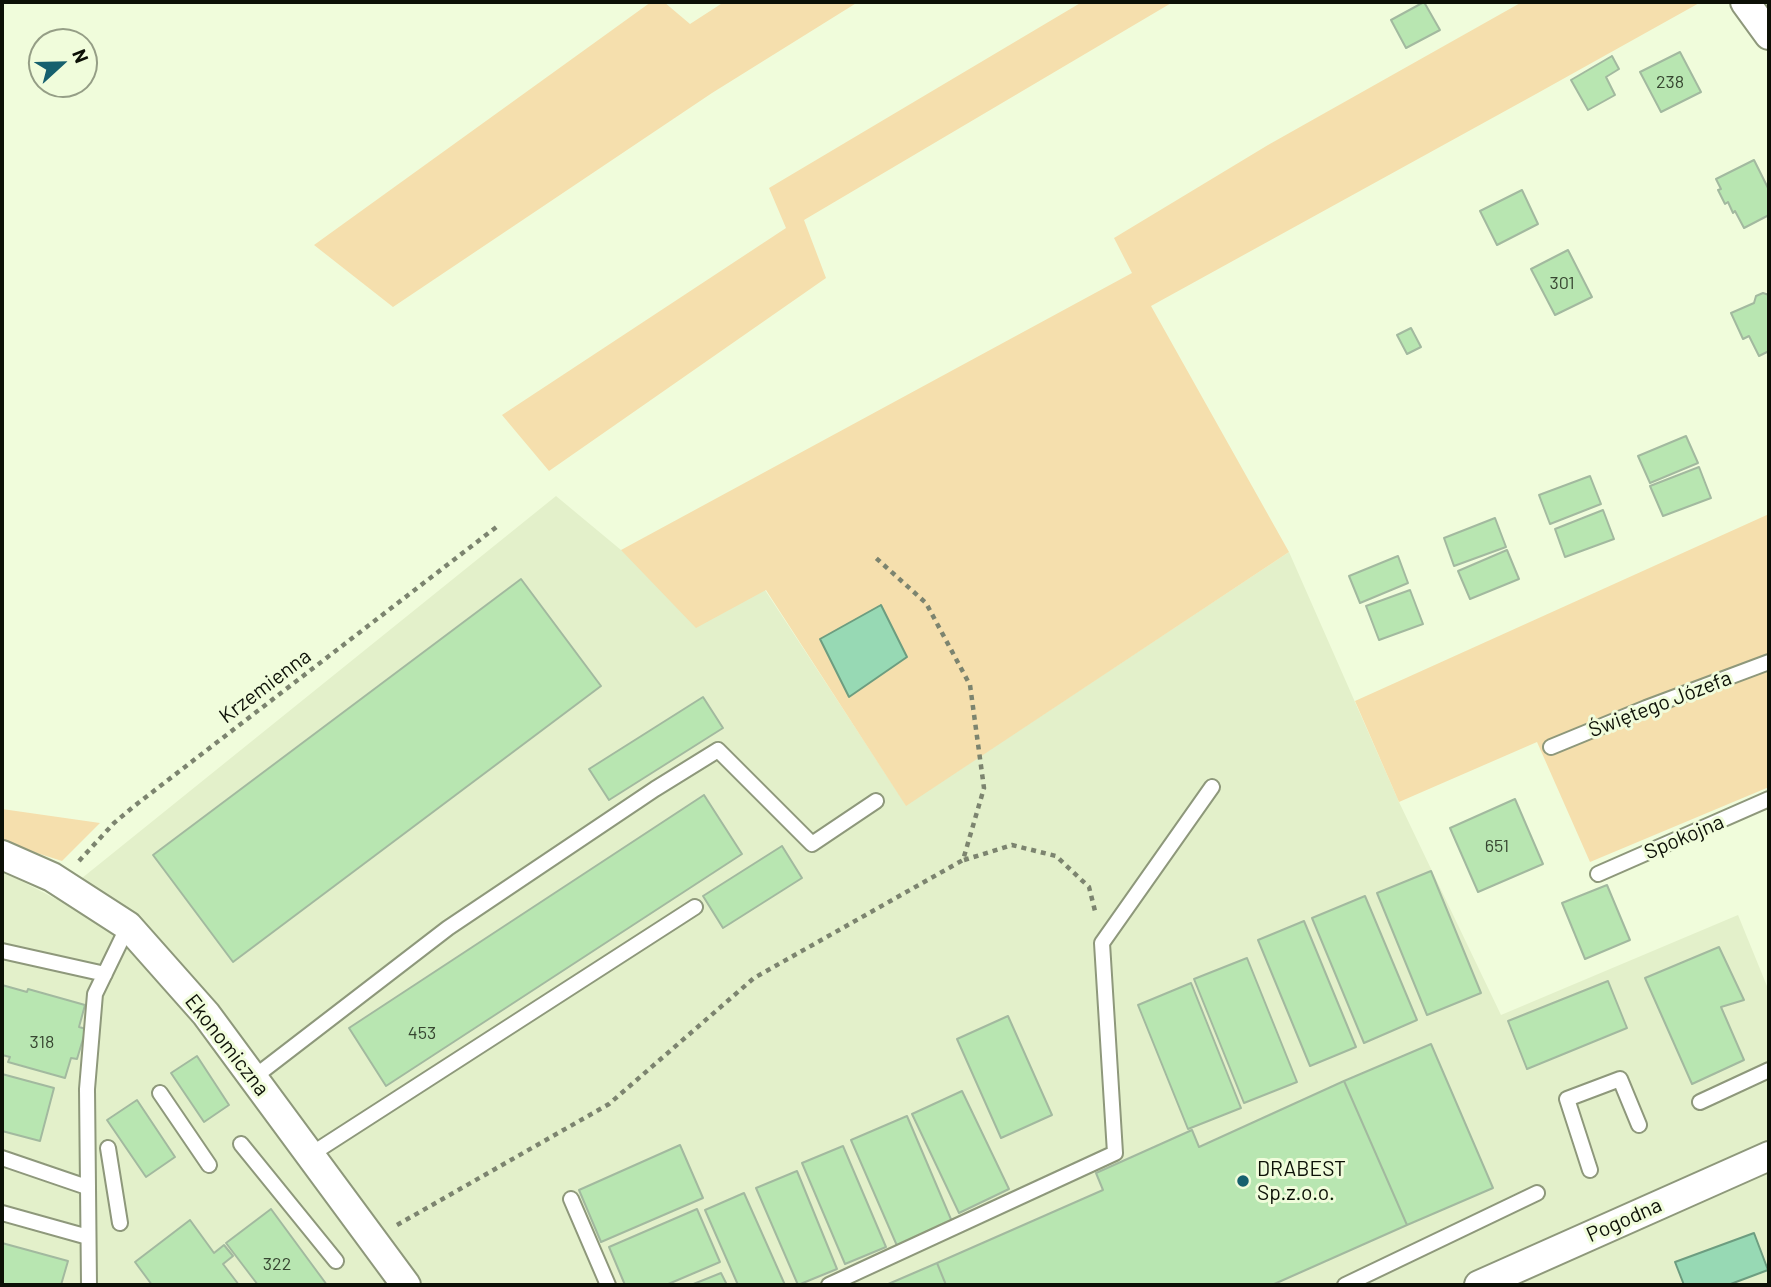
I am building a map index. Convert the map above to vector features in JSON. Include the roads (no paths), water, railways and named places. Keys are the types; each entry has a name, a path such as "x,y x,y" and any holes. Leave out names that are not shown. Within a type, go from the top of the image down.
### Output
{"street":[{"path":"1745,2 1769,36"},
{"name":"Ekonomiczna","path":"2,855 52,877 128,926 206,1014 406,1285"},
{"name":"Pogodna","path":"1479,1285 1769,1156"}],"lane":[{"name":"Świętego Józefa","path":"1551,747 1769,662"},
{"path":"253,1077 448,928 655,789 718,750 812,844 876,802"},
{"path":"828,1285 1115,1153 1102,943 1212,787"},
{"name":"Spokojna","path":"1598,874 1769,799"},
{"path":"310,1154 695,906"},
{"path":"89,1285 87,1089 95,994 128,926"},
{"path":"2,951 105,974"},
{"path":"1700,1102 1769,1070"},
{"path":"1590,1170 1567,1099 1620,1079 1639,1125"},
{"path":"160,1093 209,1165"},
{"path":"241,1144 336,1261"},
{"path":"108,1148 120,1223"},
{"path":"2,1158 88,1187"},
{"path":"1345,1285 1537,1193"},
{"path":"571,1199 608,1285"},
{"path":"2,1213 88,1237"}],"place":[{"name":"DRABEST Sp.z.o.o.","path":"1243,1181"}]}
